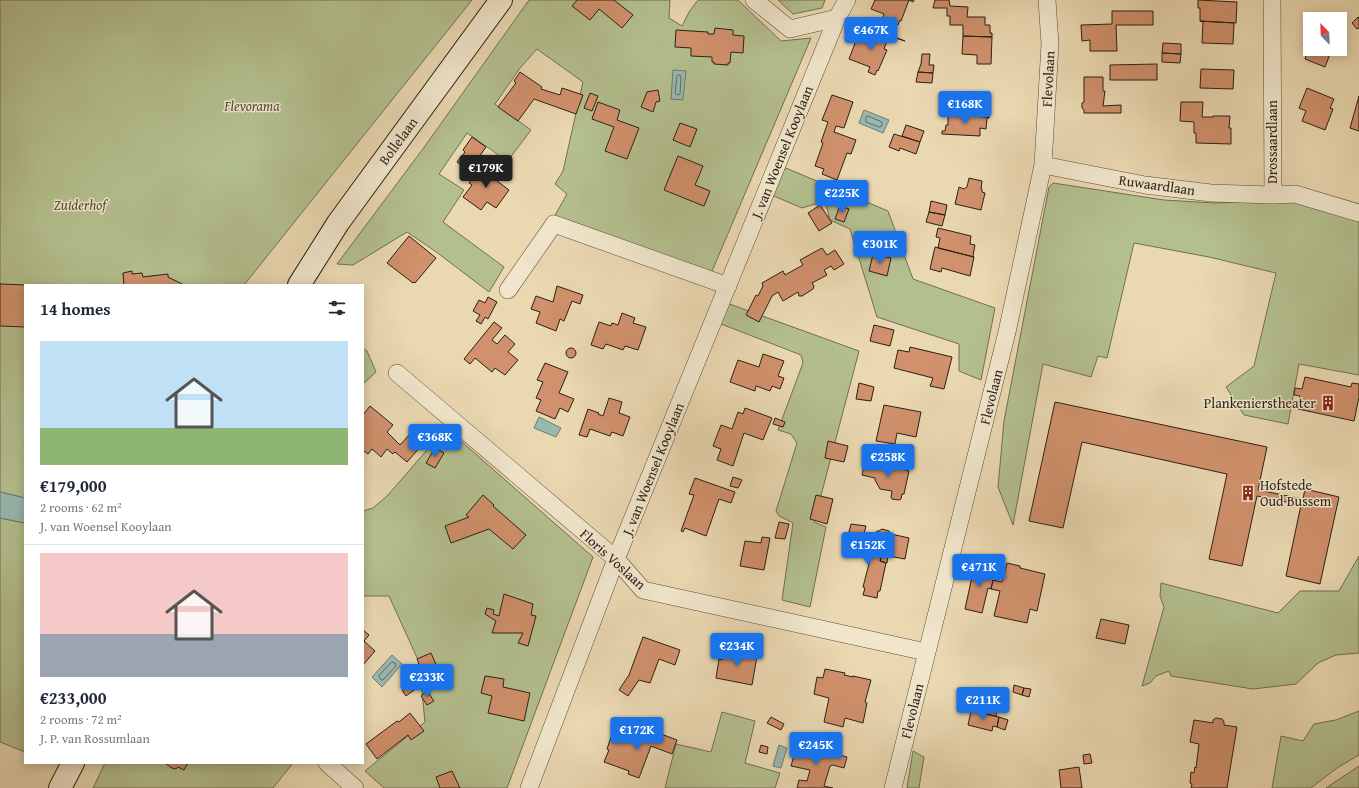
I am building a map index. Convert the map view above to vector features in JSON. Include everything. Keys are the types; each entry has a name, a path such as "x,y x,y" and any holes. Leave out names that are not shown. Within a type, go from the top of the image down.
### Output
{"main road":[{"name":"Bollelaan","path":"300,284 338,223 501,0"},
{"path":"60,788 72,764"}],"street":[{"path":"754,0 790,29 837,18"},
{"name":"J. van Woensel Kooylaan","path":"529,788 616,559 837,18 847,0"},
{"name":"Flevolaan","path":"893,788 926,652 1008,332 1043,165 1050,44 1047,0"},
{"name":"Drossaardlaan","path":"1272,0 1273,195 1295,194 1359,213"},
{"name":"Ruwaardlaan","path":"1043,165 1145,184 1212,193 1273,195"},
{"path":"508,290 554,224 728,286"},
{"name":"Floris Voslaan","path":"397,373 616,559 643,590 926,652"},
{"path":"328,764 356,788"}],"green space":[{"name":"Flevorama","path":"0,0 472,0 245,284 24,284 24,498 0,492"},
{"path":"529,0 670,0 669,18 682,26 689,12 698,0 738,0 781,41 811,38 707,283 550,224 567,194 555,184 563,171 583,82 537,49 520,68 495,104 531,130 507,162 467,133 439,174 464,190 443,222 504,267 489,292 435,251 407,232 353,265 337,264 425,146"},
{"path":"778,0 825,0 822,8 793,14"},
{"path":"781,166 888,211 913,279 995,308 981,380 959,371 959,344 877,317 850,229 830,220 825,201 802,208 769,194"},
{"path":"1053,183 1164,200 1214,203 1300,200 1359,219 1359,375 1299,364 1288,424 1244,415 1226,387 1254,366 1276,273 1209,257 1134,243 1107,358 1098,356 1091,377 1043,364 1013,525 998,487 1004,421 1049,187"},
{"path":"724,302 859,351 814,522 826,527 810,607 782,600 793,523 779,516 776,511 797,443 791,434 778,430 803,363 801,355 716,322"},
{"path":"364,349 367,351 376,372 364,383"},
{"path":"446,428 593,557 507,788 384,788 365,771 425,722 419,662 389,596 364,596 364,511 373,508 388,495"},
{"path":"0,518 24,523 24,752 0,742"},
{"path":"1359,556 1359,653 1336,655 1318,663 1296,684 1253,689 1171,676 1169,671 1156,676 1150,683 1142,686 1164,607 1160,596 1161,583 1278,613 1300,591 1339,591"},
{"path":"1359,711 1359,755 1337,768 1311,788 1272,788 1281,736 1303,741 1314,724 1336,720"},
{"path":"722,712 755,721 745,763 780,773 775,788 665,788 676,744 711,752"},
{"path":"913,751 924,757 919,788 907,788"},
{"path":"105,764 292,764 273,788 93,788"},
{"path":"1359,766 1359,788 1326,788"}],"water":[{"path":"673,70 686,71 683,100 671,99"},
{"path":"864,110 889,120 883,133 859,123"},
{"path":"539,417 561,428 556,437 534,428"},
{"path":"0,492 24,498 24,523 0,518"},
{"path":"392,655 402,664 382,687 372,677"},
{"path":"779,745 787,748 781,768 773,766"}],"building":[{"path":"577,0 614,0 633,15 622,28 599,9 590,20 572,6"},
{"path":"875,0 909,0 898,25 882,19 884,14 871,9"},
{"path":"935,0 949,0 950,6 968,7 967,17 985,17 985,25 990,25 990,33 992,33 992,37 963,36 963,25 950,25 950,16 947,16 947,8 933,8"},
{"path":"1198,0 1237,2 1236,23 1200,21 1200,8 1198,8"},
{"path":"1112,11 1153,11 1153,25 1116,25 1117,51 1090,51 1090,40 1082,41 1081,25 1112,24"},
{"path":"1358,17 1359,28 1357,29 1352,23"},
{"path":"1200,21 1234,23 1233,44 1202,43 1203,22"},
{"path":"715,28 733,30 733,35 744,36 743,53 731,52 730,63 728,63 728,65 714,64 714,62 712,62 712,57 691,56 691,48 675,47 676,30 708,32 708,34 714,34"},
{"path":"872,28 905,41 889,36 884,49 887,50 875,75 868,72 870,67 849,59 857,38 867,43 873,29"},
{"path":"963,36 992,37 991,64 977,64 977,55 962,54"},
{"path":"1163,43 1181,44 1181,54 1162,53"},
{"path":"1162,53 1181,54 1180,63 1162,62"},
{"path":"922,54 930,54 929,65 934,65 933,73 918,72"},
{"path":"1306,56 1329,56 1325,67 1305,59"},
{"path":"1157,64 1157,80 1110,80 1110,65"},
{"path":"1201,69 1234,70 1233,89 1200,88"},
{"path":"520,72 542,87 541,89 560,95 562,88 583,95 576,114 534,99 518,121 498,107 516,83 514,81"},
{"path":"918,72 933,73 932,83 916,82"},
{"path":"1084,77 1103,77 1103,91 1105,91 1103,106 1121,105 1121,113 1084,113 1082,103 1084,102"},
{"path":"1307,88 1334,99 1330,108 1333,109 1325,130 1302,121 1306,111 1299,108"},
{"path":"658,90 660,101 656,102 653,112 641,107 647,92"},
{"path":"590,93 598,96 592,111 584,108"},
{"path":"832,95 853,102 844,128 836,126 834,132 856,140 851,154 847,153 837,180 822,174 824,169 815,166 828,122 822,120"},
{"path":"1359,96 1359,131 1350,128"},
{"path":"960,97 990,99 989,117 949,115 950,106 960,106"},
{"path":"598,102 620,110 617,120 639,128 627,159 605,151 614,127 592,119"},
{"path":"1181,102 1203,102 1202,117 1230,116 1229,128 1231,128 1231,144 1196,143 1194,122 1180,121"},
{"path":"948,115 989,118 987,118 986,129 980,128 980,136 942,134 942,131 945,131 946,125 948,125"},
{"path":"680,123 697,129 690,147 673,140"},
{"path":"906,125 924,131 920,142 902,136"},
{"path":"894,134 920,142 916,154 900,148 899,151 889,147"},
{"path":"472,137 486,147 469,171 457,162 465,152 463,150"},
{"path":"678,156 703,166 695,185 710,191 704,206 664,190"},
{"path":"482,165 500,177 497,181 509,190 496,208 487,202 481,210 463,197 472,185 469,183"},
{"path":"969,178 982,181 981,189 982,192 985,193 981,210 955,204 959,187 964,189 967,187"},
{"path":"931,201 947,205 945,215 929,212"},
{"path":"820,205 832,223 819,231 808,213"},
{"path":"840,206 849,209 844,222 835,219"},
{"path":"929,212 945,215 942,226 926,222"},
{"path":"938,228 971,236 970,244 975,245 974,257 938,248 940,238 936,237"},
{"path":"409,236 436,258 415,283 387,263"},
{"path":"935,247 974,257 970,276 942,268 941,272 930,269"},
{"path":"822,248 827,255 835,250 844,264 834,270 831,266 824,270 827,275 812,283 814,286 813,289 802,296 799,296 798,292 783,301 778,292 772,296 759,322 746,315 756,295 758,296 763,286 762,283 783,271 785,275 803,265 800,260"},
{"path":"873,254 891,258 887,276 869,271"},
{"path":"132,271 132,274 142,273 143,277 168,274 168,277 182,284 124,284 123,273"},
{"path":"0,284 24,285 24,327 0,326"},
{"path":"557,286 583,295 580,304 572,301 564,321 560,319 556,331 536,323 540,312 531,309 536,296 553,302"},
{"path":"488,297 497,302 488,319 485,317 481,324 476,321 480,315 473,311 479,300 485,303"},
{"path":"622,313 635,318 633,323 646,327 638,350 625,346 623,350 606,344 603,349 591,345 599,322 611,326 612,323 618,325"},
{"path":"494,322 502,328 492,340 497,344 505,335 515,344 508,352 518,360 505,375 495,368 492,372 475,358 470,364 464,359"},
{"path":"874,325 894,330 890,346 870,341"},
{"path":"910,347 952,357 944,389 930,386 933,378 894,368 898,350 909,352"},
{"path":"569,348 573,348 575,349 575,357 569,358 566,355 566,351"},
{"path":"763,354 784,361 778,376 784,378 780,389 772,386 770,391 756,386 755,391 730,382 738,360 759,367"},
{"path":"545,363 568,372 559,393 574,399 568,412 560,408 555,419 536,411 541,400 536,398 543,382 537,380"},
{"name":"Plankenierstheater","path":"1305,377 1351,387 1352,383 1359,384 1359,397 1354,421 1298,409 1300,396 1294,395 1295,388 1302,389"},
{"path":"859,383 874,387 871,401 856,399"},
{"path":"609,398 622,402 619,413 630,417 623,436 612,432 610,436 590,429 587,437 579,435 588,409 603,416"},
{"name":"Hofstede Oud Bussem","path":"1055,402 1267,447 1258,490 1303,499 1305,489 1339,497 1320,584 1286,576 1301,505 1257,496 1242,566 1209,559 1227,474 1082,442 1063,528 1029,521"},
{"path":"884,405 921,412 916,437 897,433 895,444 876,441"},
{"path":"370,406 393,425 387,432 400,445 410,434 422,445 407,462 395,452 393,454 387,449 381,457 372,449 368,454 364,451 364,414"},
{"path":"745,408 772,418 763,440 744,433 733,466 717,460 721,449 713,446 721,425 732,429 738,412 743,414"},
{"path":"775,418 785,422 783,427 773,424"},
{"path":"828,441 848,446 844,462 825,458"},
{"path":"435,448 444,453 435,468 426,463"},
{"path":"865,461 894,469 895,467 909,471 904,494 902,494 901,499 892,499 892,491 880,489 875,478 862,475"},
{"path":"733,477 742,480 738,488 730,486"},
{"path":"695,478 735,492 731,503 719,499 706,536 685,528 683,532 681,531 694,495 689,494"},
{"path":"483,495 494,505 493,506 526,535 513,549 489,529 451,543 445,526 469,517 466,515"},
{"path":"816,495 833,499 827,524 810,519"},
{"path":"779,522 789,524 785,539 775,538"},
{"path":"851,524 866,526 864,534 875,537 877,531 882,529 889,531 891,534 909,538 905,559 888,556 887,563 880,561 882,554 872,552 872,549 857,545 860,535 849,532"},
{"path":"849,532 860,535 857,545 872,549 872,552 882,554 880,561 886,563 877,598 863,595 865,588 863,587 871,556 844,550"},
{"path":"762,537 770,538 764,570 740,566 745,541 761,543"},
{"path":"975,563 992,567 990,579 993,580 991,589 988,588 982,613 965,609"},
{"path":"1007,563 1045,574 1037,611 1030,609 1027,623 994,616 1000,591 991,589 993,580 1002,582"},
{"path":"504,594 533,604 531,615 536,616 528,646 518,643 523,633 492,633 496,621 485,614 487,608 494,610 493,614 499,616"},
{"path":"1101,619 1129,625 1125,644 1096,638"},
{"path":"364,631 369,635 364,641"},
{"path":"643,637 680,650 675,665 659,659 650,683 639,680 628,696 619,690 629,675"},
{"path":"364,641 375,651 364,664"},
{"path":"724,650 757,656 752,685 716,678 719,659 722,660"},
{"path":"431,653 444,683 430,689 417,659"},
{"path":"825,669 845,673 844,675 871,680 865,702 867,703 863,723 845,718 843,727 824,722 829,698 814,694 817,677 823,678"},
{"path":"420,676 425,682 406,696 402,690"},
{"path":"485,676 504,679 503,687 530,693 524,721 488,713 492,696 481,693"},
{"path":"1014,685 1024,688 1022,695 1013,692"},
{"path":"1024,688 1031,689 1029,697 1022,695"},
{"path":"427,691 434,701 427,705 421,696"},
{"path":"976,692 1000,698 996,716 971,711"},
{"path":"971,711 999,717 997,727 993,726 992,731 968,725"},
{"path":"410,713 424,731 411,740 408,735 377,759 366,744"},
{"path":"771,717 784,724 781,730 767,723"},
{"path":"999,717 1008,720 1005,730 997,727"},
{"path":"1216,718 1222,719 1224,725 1237,727 1227,788 1191,788 1191,772 1194,773 1195,767 1196,768 1199,744 1190,742 1194,720 1213,723 1213,720"},
{"path":"645,728 677,740 672,754 651,746 639,778 628,774 629,771 604,762 609,750 607,749 611,737 622,741 624,736 640,742"},
{"path":"761,745 768,747 767,754 759,752"},
{"path":"801,745 847,757 844,768 833,765 830,766 824,786 833,788 797,788 799,780 807,781 810,770 791,766 795,752 799,753"},
{"path":"1090,754 1092,763 1084,764 1083,755"},
{"path":"166,764 187,764 184,770 178,767 176,769"},
{"path":"1079,767 1082,788 1061,788 1059,770"},
{"path":"452,771 460,788 440,788 436,777"}],"place":[{"name":"Plankenierstheater","path":"1328,403"},
{"name":"Hofstede Oud Bussem","path":"1248,493"}],"park label":[{"name":"Zuiderhof","path":"80,205"}]}
